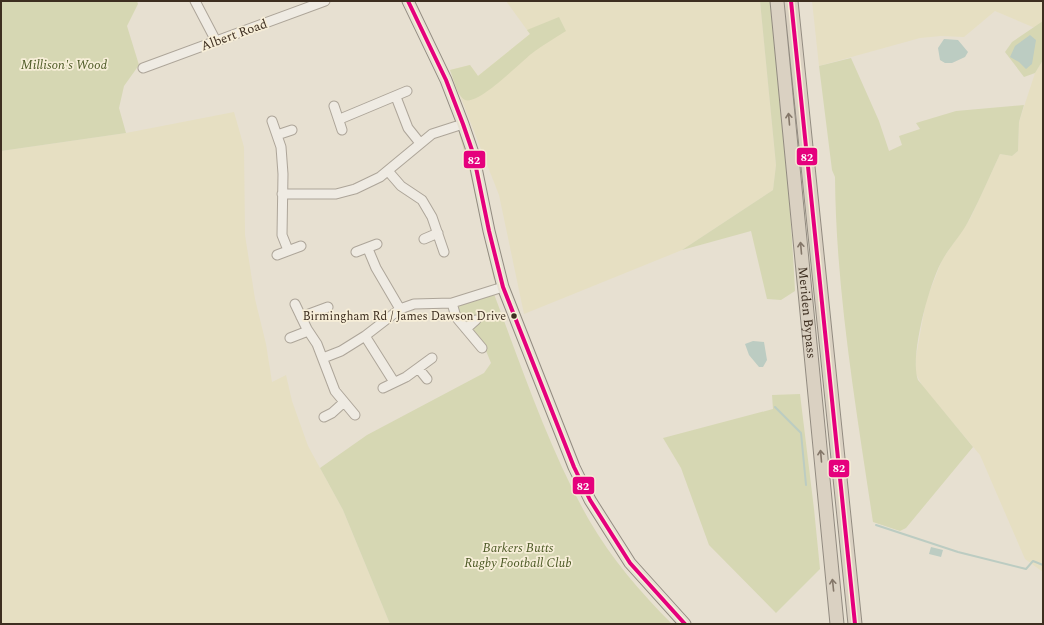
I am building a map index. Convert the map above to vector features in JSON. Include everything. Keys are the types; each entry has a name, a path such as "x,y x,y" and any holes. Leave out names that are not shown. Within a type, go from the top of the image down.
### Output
{"highway":[{"name":"Meriden Bypass","path":"777,1 837,624"},
{"name":"Meriden Bypass","path":"791,1 855,624"}],"main road":[{"path":"408,1 446,80 463,124 473,153 488,231 503,287 558,428 590,500 630,563 685,624"}],"street":[{"path":"195,1 216,41"},
{"name":"Albert Road","path":"143,68 325,1"},
{"path":"340,119 367,106 407,91"},
{"path":"396,96 408,128 420,143"},
{"path":"334,106 340,119 342,130"},
{"path":"272,121 281,154 282,236 288,250"},
{"path":"282,194 336,194 354,189 380,177 432,134 463,124"},
{"path":"277,135 292,130"},
{"path":"388,171 402,186 422,200 432,217 444,252"},
{"path":"424,239 438,233"},
{"path":"356,252 368,249 378,244"},
{"path":"276,255 301,246"},
{"path":"368,249 376,268 400,309"},
{"path":"323,358 341,351 365,336 400,309 414,304 452,302 503,287"},
{"path":"452,302 456,317 482,348"},
{"path":"295,304 308,331 317,344 335,391 343,403 355,415"},
{"path":"301,317 328,307"},
{"path":"466,329 476,320"},
{"path":"290,338 308,331"},
{"path":"365,336 394,382"},
{"path":"383,388 419,369 432,358"},
{"path":"419,369 427,379"},
{"path":"324,417 332,413 343,403"}],"shaded area":[{"path":"506,1 760,1 776,165 773,190 682,250 524,314 499,195 450,70 470,65 478,76 530,34"},
{"path":"812,1 1043,1 1043,21 1035,28 995,11 964,37 941,36 920,38 819,66"},
{"path":"1030,35 1036,40 1032,64 1026,69 1019,62 1010,57 1015,46"},
{"path":"944,39 958,40 968,52 965,57 952,63 945,63 940,60 938,48"},
{"path":"1043,60 1043,572 1025,559 980,455 923,387 916,374 916,357 926,301 942,260 970,219 1000,154 1012,156 1018,151 1019,122 1035,73"},
{"path":"234,112 244,147 245,235 255,299 266,344 272,382 286,375 292,401 308,446 343,510 390,624 1,624 1,151 126,133"},
{"path":"753,341 764,342 767,360 763,367 759,367 749,355 745,344"},
{"path":"931,547 943,550 941,557 929,554"}],"green space":[{"name":"Millison's Wood","path":"1,1 137,1 138,4 127,26 139,65 124,86 119,108 126,133 1,151"},
{"path":"760,1 770,1 791,218 795,291 781,300 767,299 751,231 682,250 773,190 776,165"},
{"path":"559,17 566,31 535,51 501,81 480,96 472,100 465,100 462,98 450,70 470,65 478,76 530,34 527,30"},
{"path":"1043,21 1043,60 1035,73 1024,77 1005,52 1012,42"},
{"path":"851,58 879,121 889,151 902,145 899,136 920,129 916,123 956,111 1024,105 1019,122 1018,151 1012,156 1000,154 967,223 938,269 922,319 916,354 918,380 973,447 906,528 900,531 873,522 843,307 836,220 835,177 832,170 819,66"},
{"path":"459,133 462,136 472,171 486,242 495,277 494,280 469,168"},
{"name":"Barkers Butts Rugby Football Club","path":"494,294 549,438 561,466 589,520 627,575 672,624 390,624 343,510 320,468 367,435 484,373 491,363 482,341 463,319 457,306"},
{"path":"800,394 820,569 776,613 709,545 681,468 663,438 773,409 772,395"}],"waterway":[{"path":"775,407 801,433 806,485"},
{"path":"876,525 958,552 1026,569 1033,561 1043,565"}],"transit line":[{"name":"82","path":"408,1 446,80 463,124 473,153 489,231 503,287 574,467 590,500 630,563 685,624"},
{"name":"82","path":"791,1 855,624"}],"place":[{"name":"Birmingham Rd / James Dawson Drive","path":"514,316"}]}
